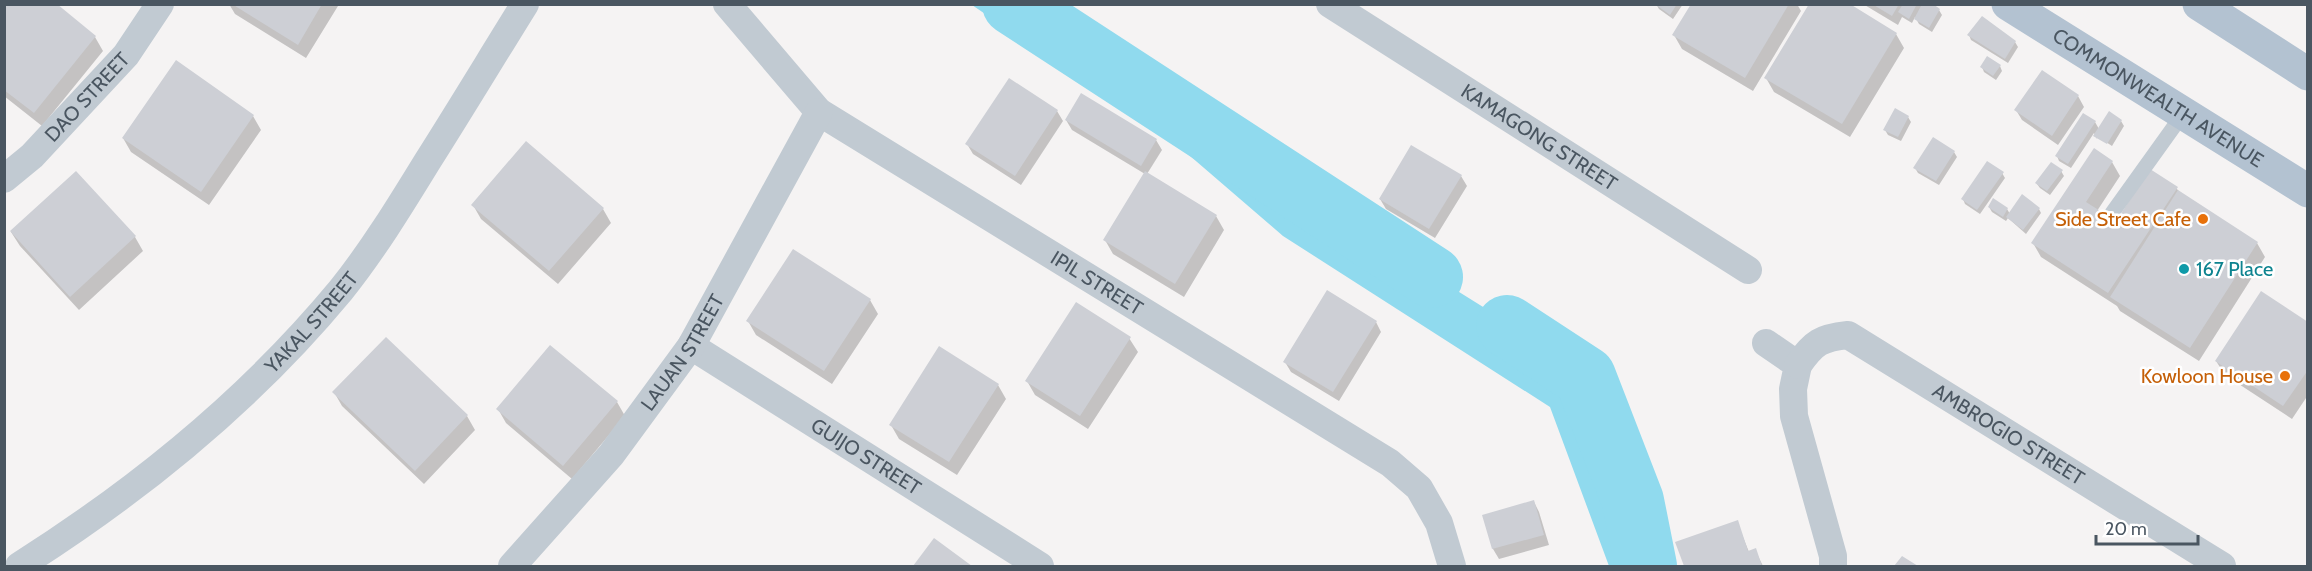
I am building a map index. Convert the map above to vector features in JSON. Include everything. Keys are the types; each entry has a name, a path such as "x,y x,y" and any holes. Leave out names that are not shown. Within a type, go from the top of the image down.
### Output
{"main road":[{"name":"COMMONWEALTH AVENUE","path":"2008,4 2307,191"},
{"path":"2199,4 2307,74"}],"street":[{"name":"DAO STREET","path":"4,179 32,156 126,55 160,4"},
{"name":"YAKAL STREET","path":"19,567 147,478 222,413 287,351 342,289 386,229 525,4"},
{"name":"IPIL STREET","path":"727,4 819,112 1390,462 1419,488 1439,523 1452,567"},
{"name":"KAMAGONG STREET","path":"1330,4 1748,270"},
{"name":"LAUAN STREET","path":"523,564 611,455 691,346 819,112"},
{"name":"AMBROGIO STREET","path":"1798,365 1810,347 1827,337 1848,335 2222,567"},
{"path":"1766,343 1798,365 1793,389 1794,416 1833,556 1833,567"},
{"name":"GUIJO STREET","path":"691,346 1040,567"}],"lane":[{"path":"2112,213 2184,114"}],"water":[{"path":"972,5 1008,5 1017,16 1568,360 1618,428 1644,566 1609,566 1550,407 1283,236 1175,143"}],"building":[{"path":"4,4 57,4 96,36 34,113 4,90"},
{"path":"232,4 322,4 298,45"},
{"path":"1655,4 1677,4 1670,15"},
{"path":"1691,4 1789,4 1745,78 1672,35"},
{"path":"1809,4 1850,4 1897,33 1842,124 1764,78"},
{"path":"1872,4 1899,4 1892,16"},
{"path":"1903,4 1917,4 1909,19 1898,12"},
{"path":"1922,4 1933,4 1940,9 1929,28 1914,19"},
{"path":"1982,16 2016,41 2005,59 1967,35"},
{"path":"1987,56 2001,65 1993,76 1980,67"},
{"path":"176,60 254,115 201,192 122,138"},
{"path":"2042,70 2079,95 2052,136 2014,110"},
{"path":"1009,78 1058,110 1015,176 965,144"},
{"path":"1081,93 1157,139 1141,166 1065,120"},
{"path":"1895,108 1909,116 1898,137 1883,130"},
{"path":"2109,111 2122,120 2107,144 2093,136"},
{"path":"2083,113 2096,121 2068,164 2055,156"},
{"path":"1933,137 1955,151 1936,181 1913,168"},
{"path":"526,141 604,208 549,271 471,205"},
{"path":"1411,145 1462,175 1429,229 1379,199"},
{"path":"2094,148 2113,161 2086,202 2116,221 2150,169 2178,187 2108,293 2031,243"},
{"path":"1987,161 2004,172 1977,210 1961,199"},
{"path":"2051,162 2063,170 2047,191 2035,183"},
{"path":"76,171 136,236 70,297 10,231"},
{"path":"1145,171 1217,215 1175,284 1103,240"},
{"name":"167 Place","path":"2178,190 2258,242 2190,348 2110,297"},
{"path":"2022,194 2040,208 2023,230 2006,217"},
{"path":"1993,198 2008,208 2003,217 1988,207"},
{"path":"793,249 871,299 824,371 746,321"},
{"path":"1327,290 1377,321 1333,392 1283,362"},
{"path":"2261,291 2308,322 2308,370 2283,406 2215,361"},
{"path":"1076,302 1131,337 1080,416 1025,381"},
{"path":"386,337 468,415 415,471 332,392"},
{"path":"550,345 618,401 563,466 496,409"},
{"path":"939,346 999,384 949,462 889,425"},
{"path":"1534,500 1544,535 1492,549 1482,515"},
{"path":"1738,520 1748,551 1756,548 1762,566 1684,566 1675,542"},
{"path":"934,538 972,566 913,566"},
{"path":"1902,556 1918,566 1894,566"}],"waterway":[{"path":"1013,4 1432,277"},
{"path":"1507,326 1585,377 1633,501 1646,566"}],"place":[{"name":"Side Street Cafe","path":"2203,219"},
{"name":"167 Place","path":"2184,269"},
{"name":"Kowloon House","path":"2285,376"}]}
